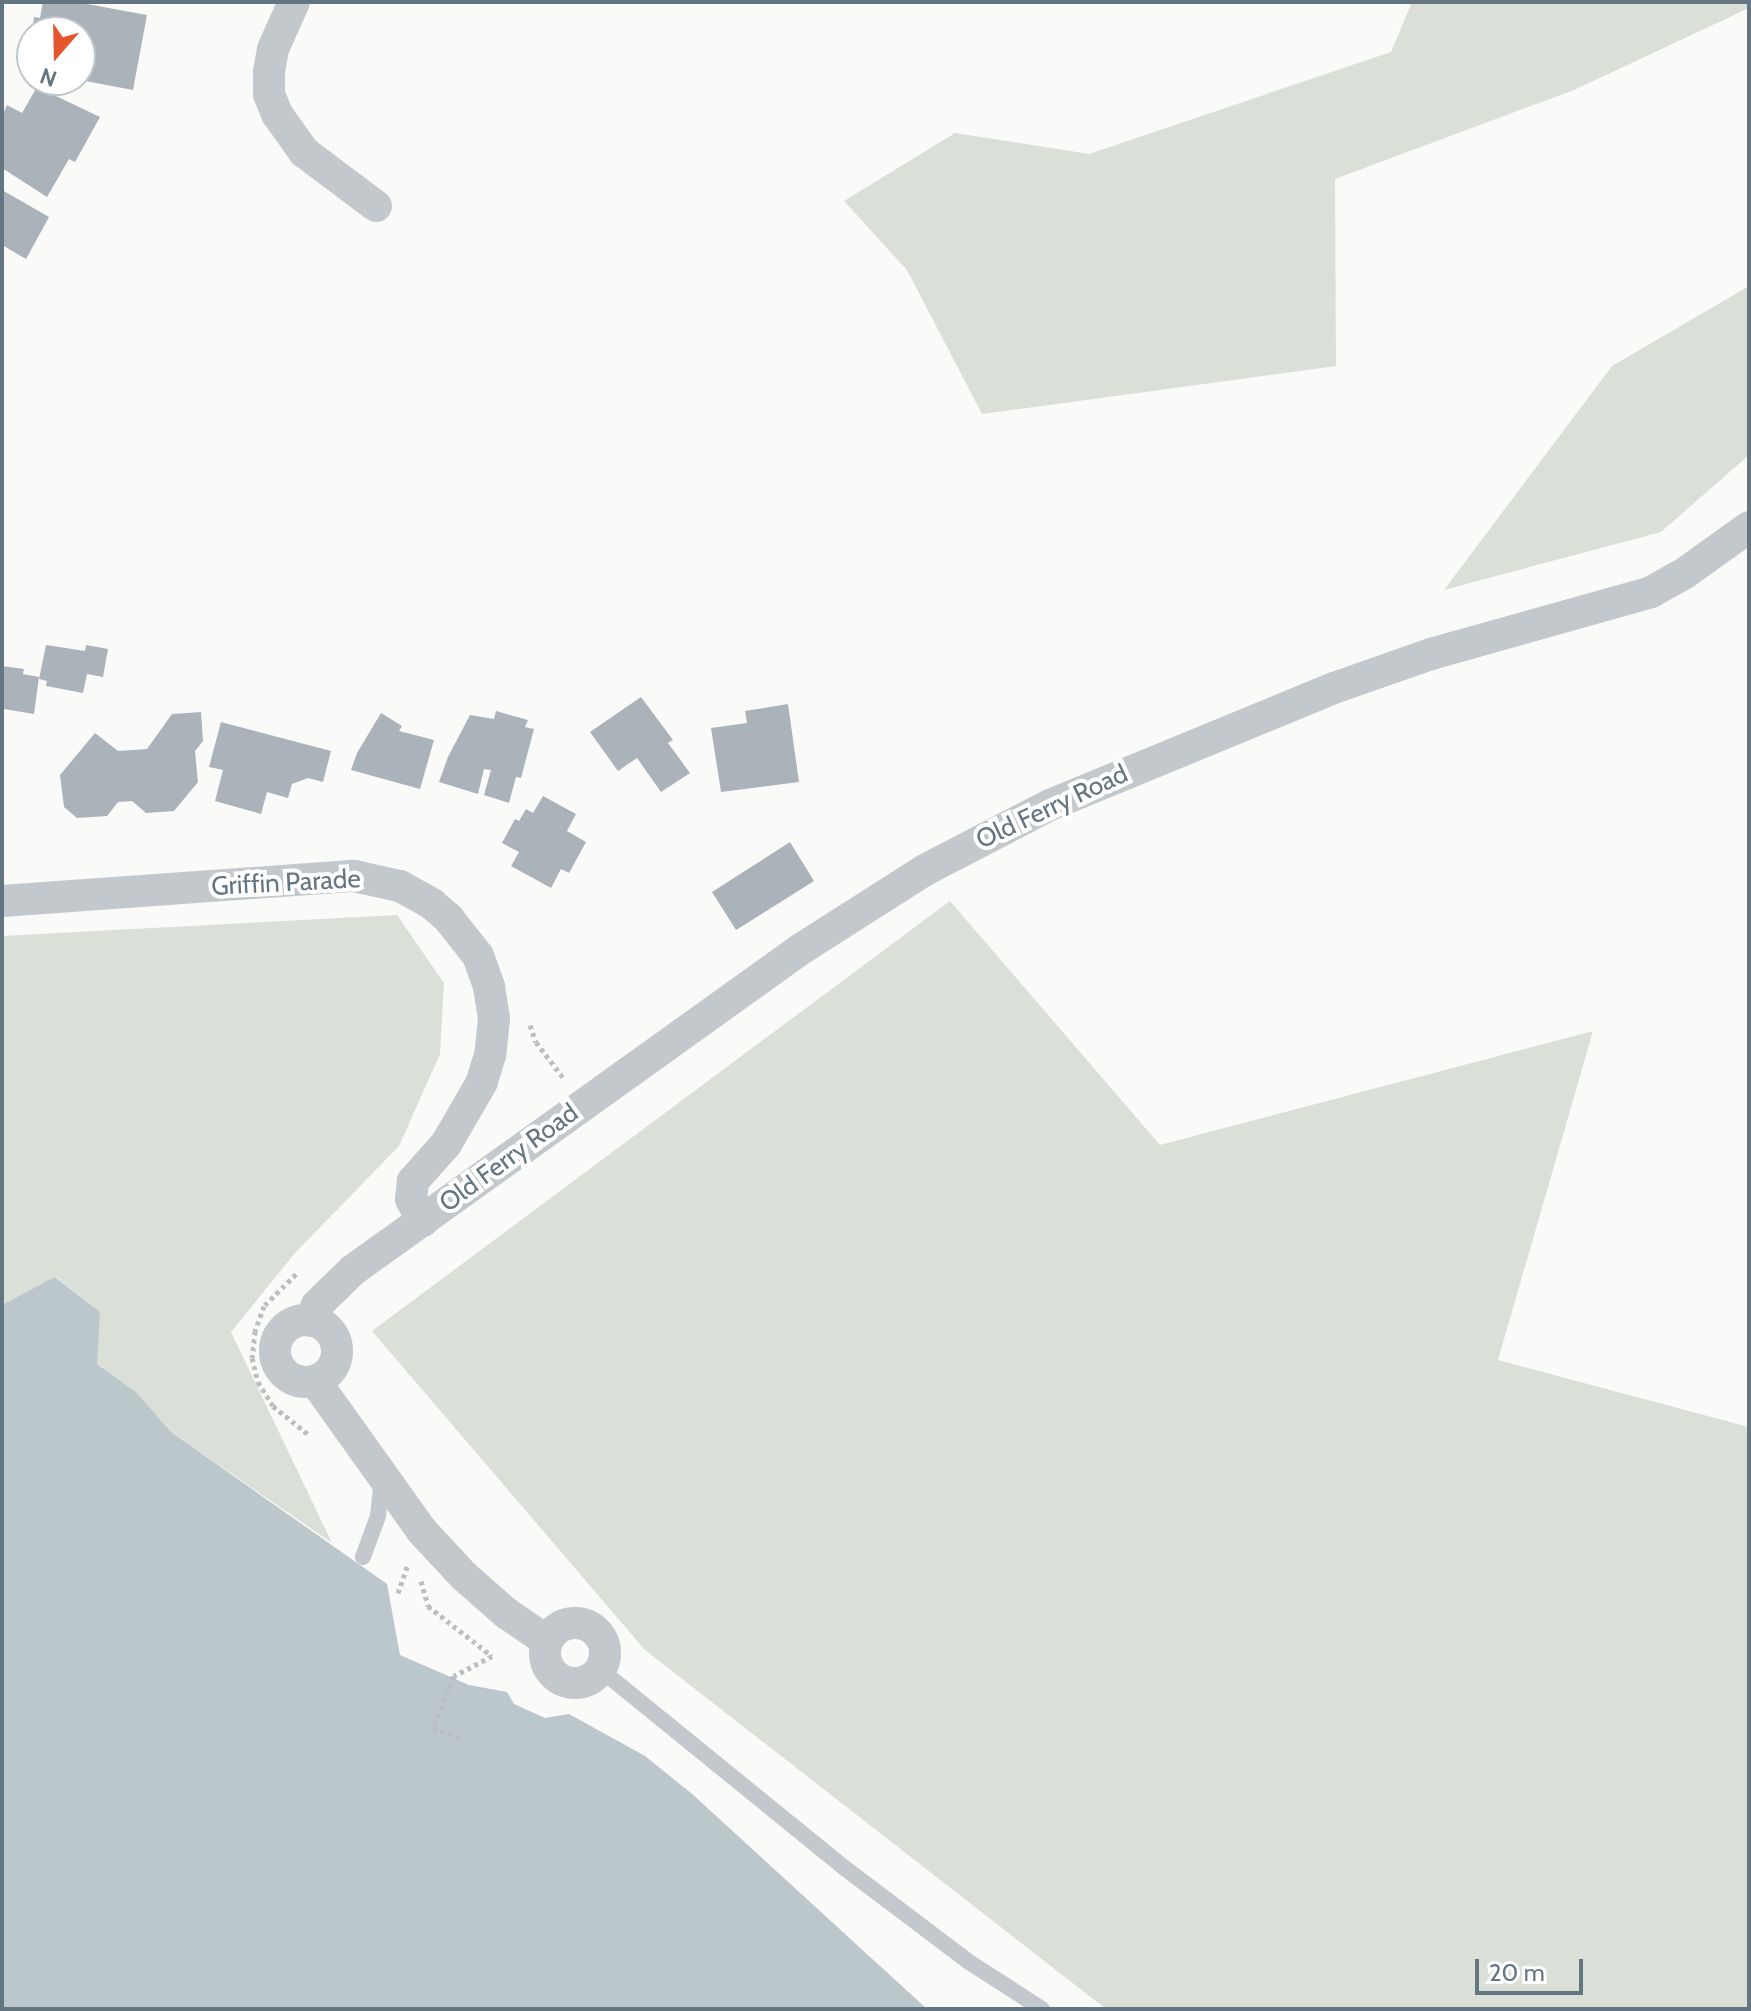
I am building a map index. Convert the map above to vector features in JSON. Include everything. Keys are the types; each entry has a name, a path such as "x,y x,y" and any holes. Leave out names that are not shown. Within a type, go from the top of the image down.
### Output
{"street":[{"path":"294,2 273,49 269,71 269,94 277,114 304,152 376,206"},
{"name":"Old Ferry Road","path":"422,1221 801,949 925,870 983,838 1110,779 1381,670 1651,592 1685,573 1749,527"},
{"name":"Griffin Parade","path":"2,901 354,876 400,886 432,904 449,919 478,956 489,987 494,1019 490,1055 482,1082 446,1144 413,1181 411,1199 422,1221"},
{"path":"310,1321 317,1305 353,1270 422,1221"},
{"path":"310,1321 328,1330 337,1349 332,1368 315,1381 295,1380 286,1375 275,1358 278,1339 291,1324 310,1321"},
{"path":"315,1381 422,1531 464,1576 506,1613 547,1641"},
{"path":"580,1623 589,1626 603,1641 605,1661 601,1670 585,1683 565,1682 548,1669 545,1660 547,1641 561,1626 580,1623"}],"lane":[{"path":"363,1557 380,1507 382,1475"},
{"path":"601,1670 846,1869 969,1962 1042,2009"}],"path":[{"path":"536,1042 572,1090"},
{"path":"398,1593 410,1560"},
{"path":"463,1740 433,1728 454,1676 492,1656"}],"shaded area":[{"path":"1412,2 1749,2 1749,8 1574,90 1335,179 1336,366 982,414 907,270 844,201 955,133 1089,154 1391,52"},
{"path":"1749,286 1749,455 1661,532 1444,590 1612,366"},
{"path":"950,901 1160,1145 1593,1031 1498,1360 1749,1427 1749,2009 1106,2009 645,1650 372,1331"},
{"path":"397,915 444,983 440,1054 399,1146 295,1253 231,1332 332,1543 171,1432 136,1392 96,1363 100,1312 56,1277 2,1305 2,936"},
{"path":"55,1277 100,1312 97,1364 136,1392 171,1432 387,1584 400,1655 469,1685 507,1692 514,1704 545,1718 569,1714 645,1756 691,1793 927,2009 2,2009 2,1305"}],"building":[{"path":"43,2 76,2 147,15 133,90 96,83 96,16 40,16"},
{"path":"32,96 56,96 100,117 75,162 69,159 47,197 2,168 2,116 7,105 22,113"},
{"path":"2,190 49,217 26,259 2,245"},
{"path":"46,645 85,651 86,645 108,649 103,677 87,674 83,693 46,686 47,681 39,679"},
{"path":"2,666 24,669 23,674 39,677 34,714 4,709"},
{"path":"641,697 673,740 668,743 690,773 661,792 637,758 618,771 590,732"},
{"path":"788,704 799,782 721,792 711,728 747,723 745,711"},
{"path":"496,711 528,720 525,727 534,729 521,778 516,777 509,803 484,795 491,770 484,769 478,794 439,782 470,715 494,719"},
{"path":"201,712 203,741 195,751 198,782 174,811 146,813 132,801 118,802 107,816 77,818 64,807 60,775 95,733 118,751 147,749 172,714"},
{"path":"381,713 402,726 399,731 434,740 420,789 351,770 357,753"},
{"path":"221,722 331,751 323,782 308,778 292,784 288,798 267,792 261,814 215,801 223,770 209,767"},
{"path":"543,796 576,814 567,831 586,842 569,873 561,869 551,888 511,866 519,852 502,843 515,819 519,821 526,809 533,813"},
{"path":"790,842 814,881 736,930 712,892"}]}
